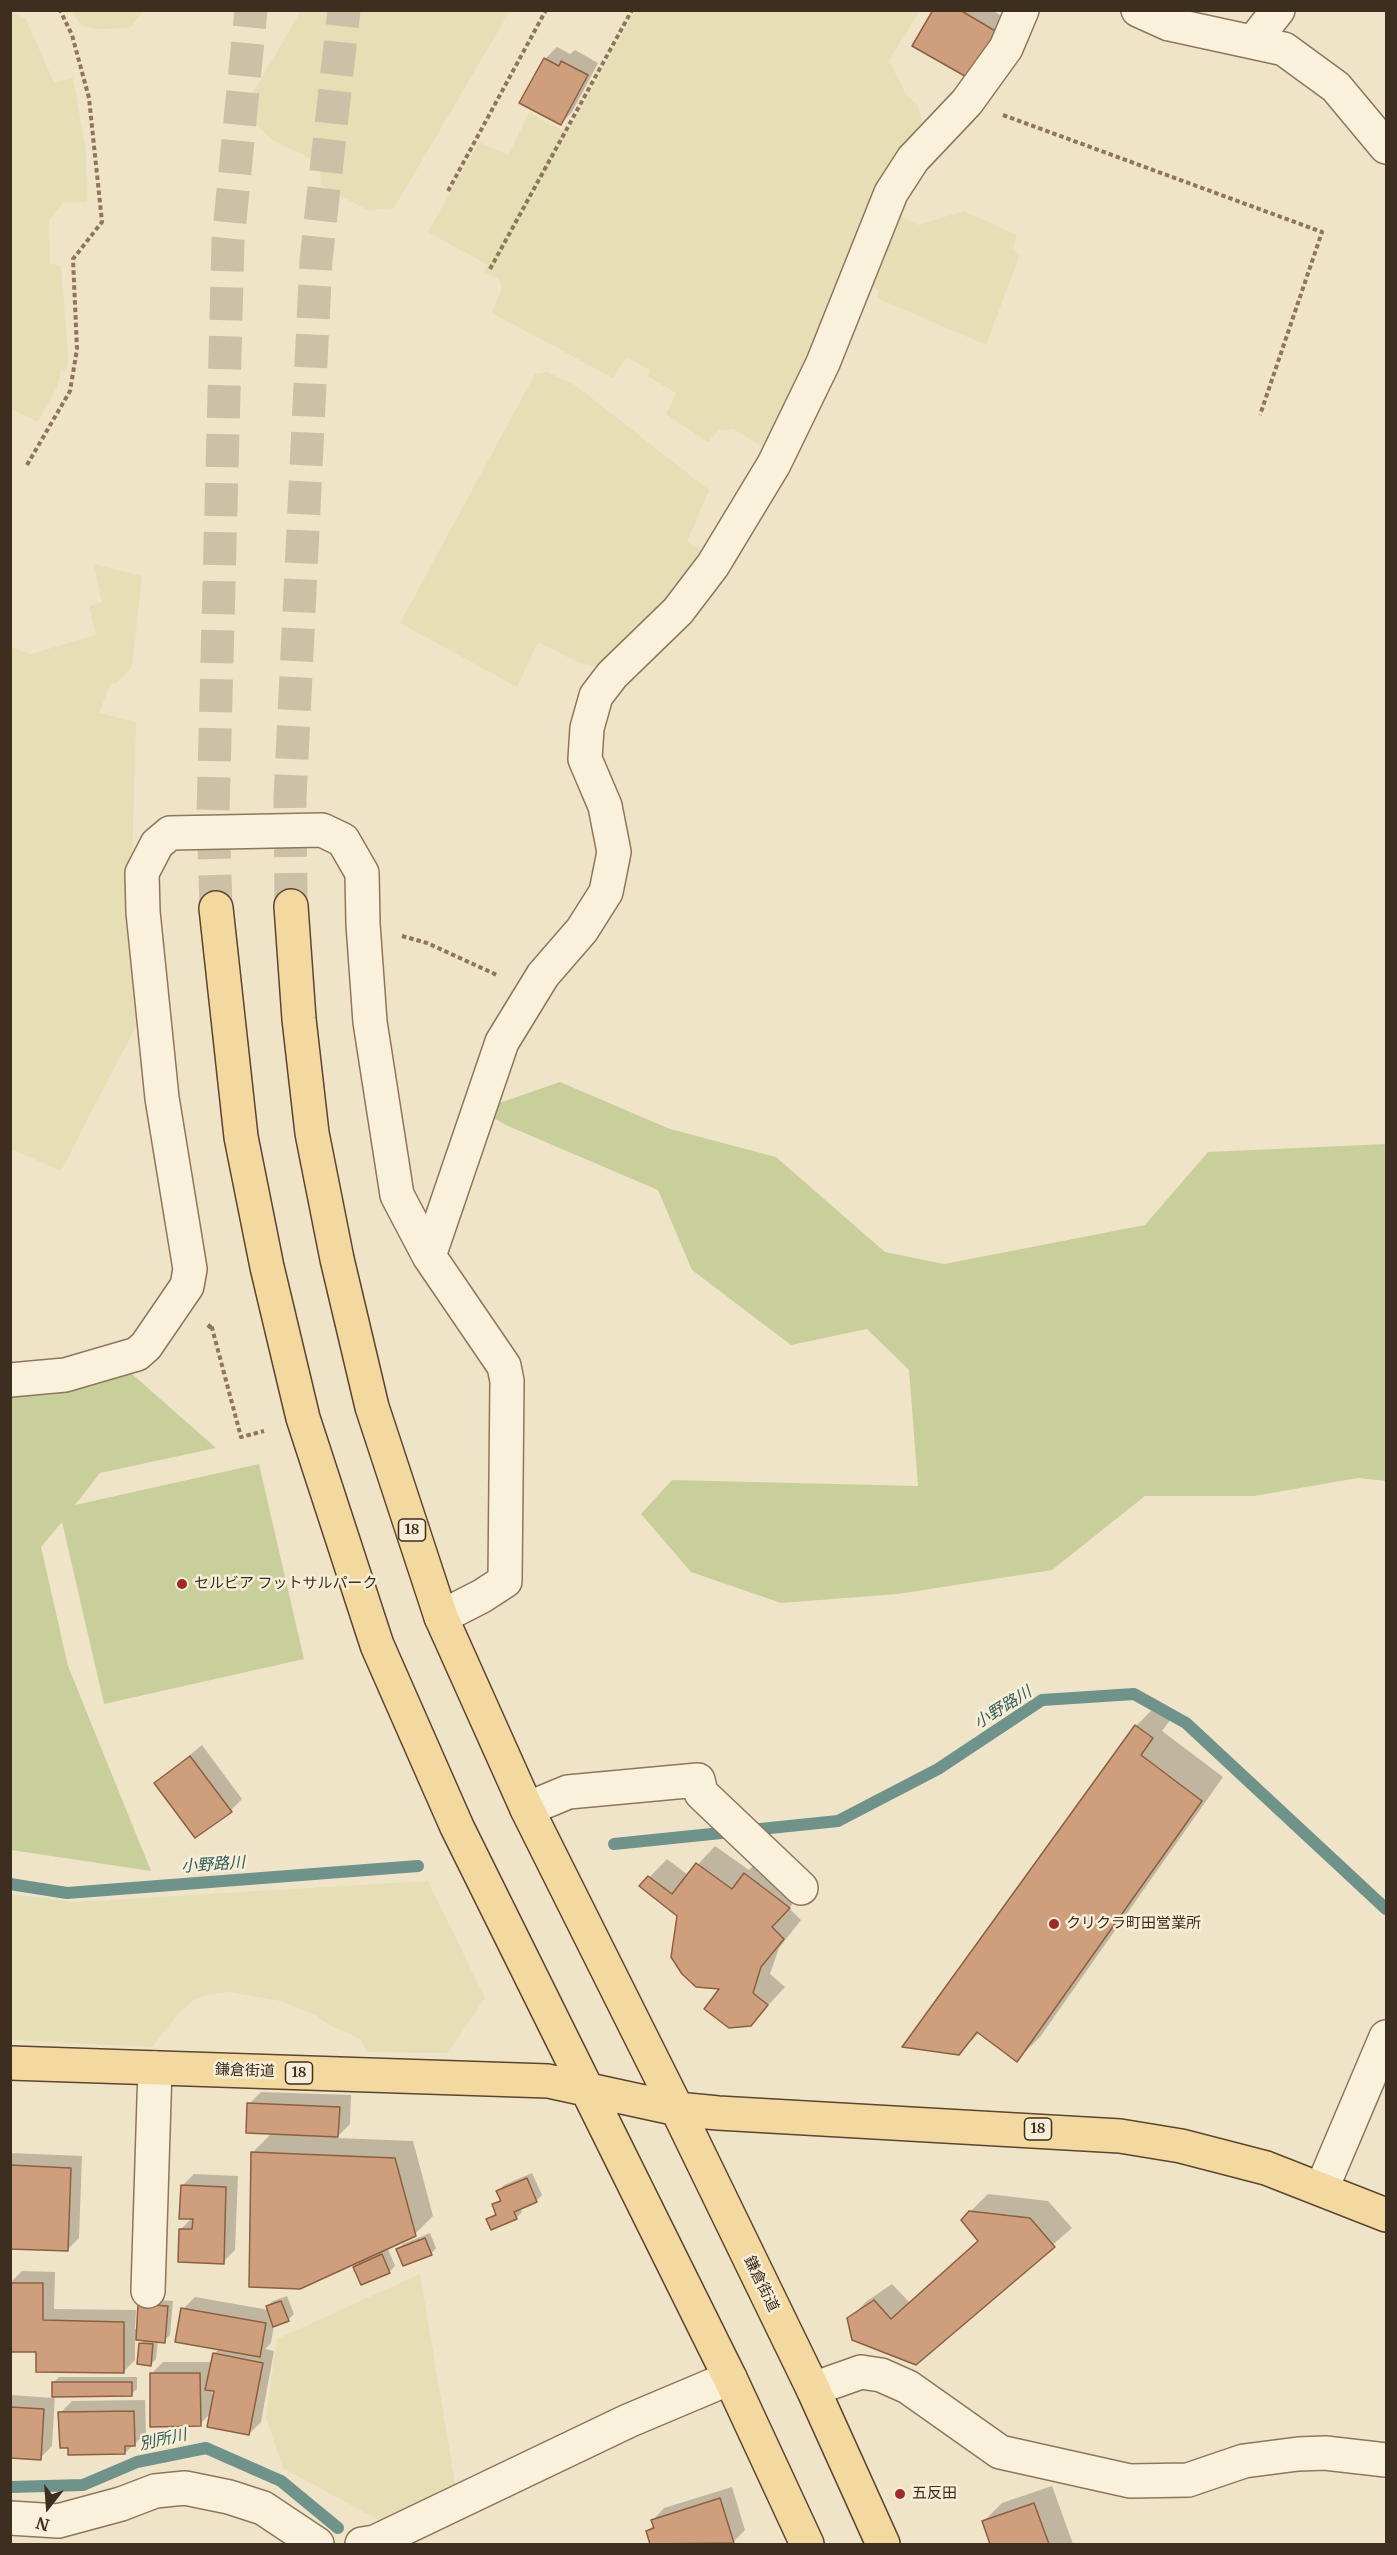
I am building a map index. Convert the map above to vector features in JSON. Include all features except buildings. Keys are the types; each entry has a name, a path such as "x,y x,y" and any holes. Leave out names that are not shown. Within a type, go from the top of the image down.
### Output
{"main road":[{"name":"18","path":"291,906 299,1019 312,1132 337,1259 372,1407 441,1617 527,1809 677,2109 1120,2136 1181,2146 1266,2168 1322,2188 1386,2215"},
{"path":"216,908 241,1137 267,1266 303,1418 378,1645 457,1827 730,2379 807,2544"},
{"name":"鎌倉街道","path":"10,2063 538,2080 586,2087 677,2109 813,2389 883,2544"}],"street":[{"path":"429,1256 502,1042 543,975 582,930 606,892 614,852 605,806 585,759 587,728 596,696 612,675 678,611 713,565 774,464 823,363 891,193 913,159 967,102 1006,48 1022,10"},
{"path":"1138,10 1169,24 1284,49 1336,87 1386,147"},
{"path":"1254,41 1278,10"},
{"path":"10,1380 65,1375 137,1354 146,1346 188,1286 190,1269 162,1098 143,912 142,873 157,844 170,833 322,830 343,840 362,873 370,1022 397,1195 429,1256 504,1366 507,1381 505,1581 441,1617"},
{"path":"527,1809 568,1792 698,1780 700,1793 801,1888"},
{"path":"1322,2188 1386,2037"},
{"path":"148,2292 155,2068"},
{"path":"813,2389 861,2372 881,2375 908,2387 1000,2452 1130,2481 1188,2480 1244,2461 1298,2454 1325,2452 1386,2460"},
{"path":"362,2544 375,2542 628,2421 730,2379"},
{"path":"10,2518 58,2521 121,2504 155,2491 185,2488 229,2497 262,2508 317,2544"}],"path":[{"path":"27,465 70,391 77,349 73,259 102,222 89,98 72,35 60,10"},
{"path":"448,191 546,10"},
{"path":"490,269 632,10"},
{"path":"967,102 1322,232 1260,416"},
{"path":"363,924 427,943 533,993"},
{"path":"203,1333 211,1324 241,1437 264,1431"}],"shaded area":[{"path":"10,11 26,19 54,83 73,78 86,150 87,202 64,202 49,220 50,263 61,266 68,353 67,371 61,371 57,387 38,422 11,409"},
{"path":"70,11 143,11 130,28 98,29 82,26"},
{"path":"301,11 510,11 394,208 367,210 321,185 320,163 272,140 242,111"},
{"path":"635,11 919,11 889,61 907,96 917,104 926,132 770,452 733,429 719,430 708,442 666,414 676,393 647,376 650,370 627,357 613,378 492,313 502,288 499,279 484,272 488,265 428,232 479,142 508,155 529,113 567,133"},
{"path":"964,211 1017,235 1012,250 1020,254 986,345 877,298 879,291 864,281 893,212 918,225"},
{"path":"547,372 575,385 709,490 687,542 710,555 678,601 664,599 608,662 595,666 577,662 538,642 517,687 400,623 535,374"},
{"path":"94,564 142,576 132,667 116,684 111,683 99,713 136,722 132,867 140,1018 61,1171 11,1149 10,647 31,654 96,635 89,606 102,602"},
{"path":"428,1881 485,1998 448,2053 366,2052 361,2039 333,2027 317,2016 281,2001 229,1992 209,1994 193,2000 177,2015 152,2047 11,2040 11,1894 75,1902"},
{"path":"420,2274 456,2489 384,2523 283,2468 266,2417 277,2339"}],"green space":[{"path":"560,1082 670,1129 776,1157 885,1252 944,1264 1145,1225 1208,1152 1386,1144 1386,1481 1358,1478 1254,1496 1145,1496 1052,1570 898,1594 781,1603 691,1572 641,1514 672,1480 918,1486 909,1370 867,1329 791,1345 692,1270 658,1190 508,1126 479,1110"},
{"path":"132,1374 216,1448 100,1473 75,1505 259,1464 304,1659 104,1704 62,1522 41,1547 68,1666 151,1871 11,1850 11,1385"}],"waterway":[{"name":"小野路川","path":"614,1844 838,1821 938,1769 1042,1700 1134,1694 1186,1723 1386,1909"},
{"name":"小野路川","path":"10,1884 67,1893 418,1866"},
{"name":"別所川","path":"10,2487 83,2485 137,2462 206,2448 281,2481 338,2528"}],"tunnel":[{"path":"216,908 213,813 228,241 251,10"},
{"path":"291,906 290,798 316,260 344,10"}],"place":[{"name":"セルビア フットサルパーク","path":"182,1584"},
{"name":"クリクラ町田営業所","path":"1054,1924"},
{"name":"五反田","path":"900,2494"}]}
